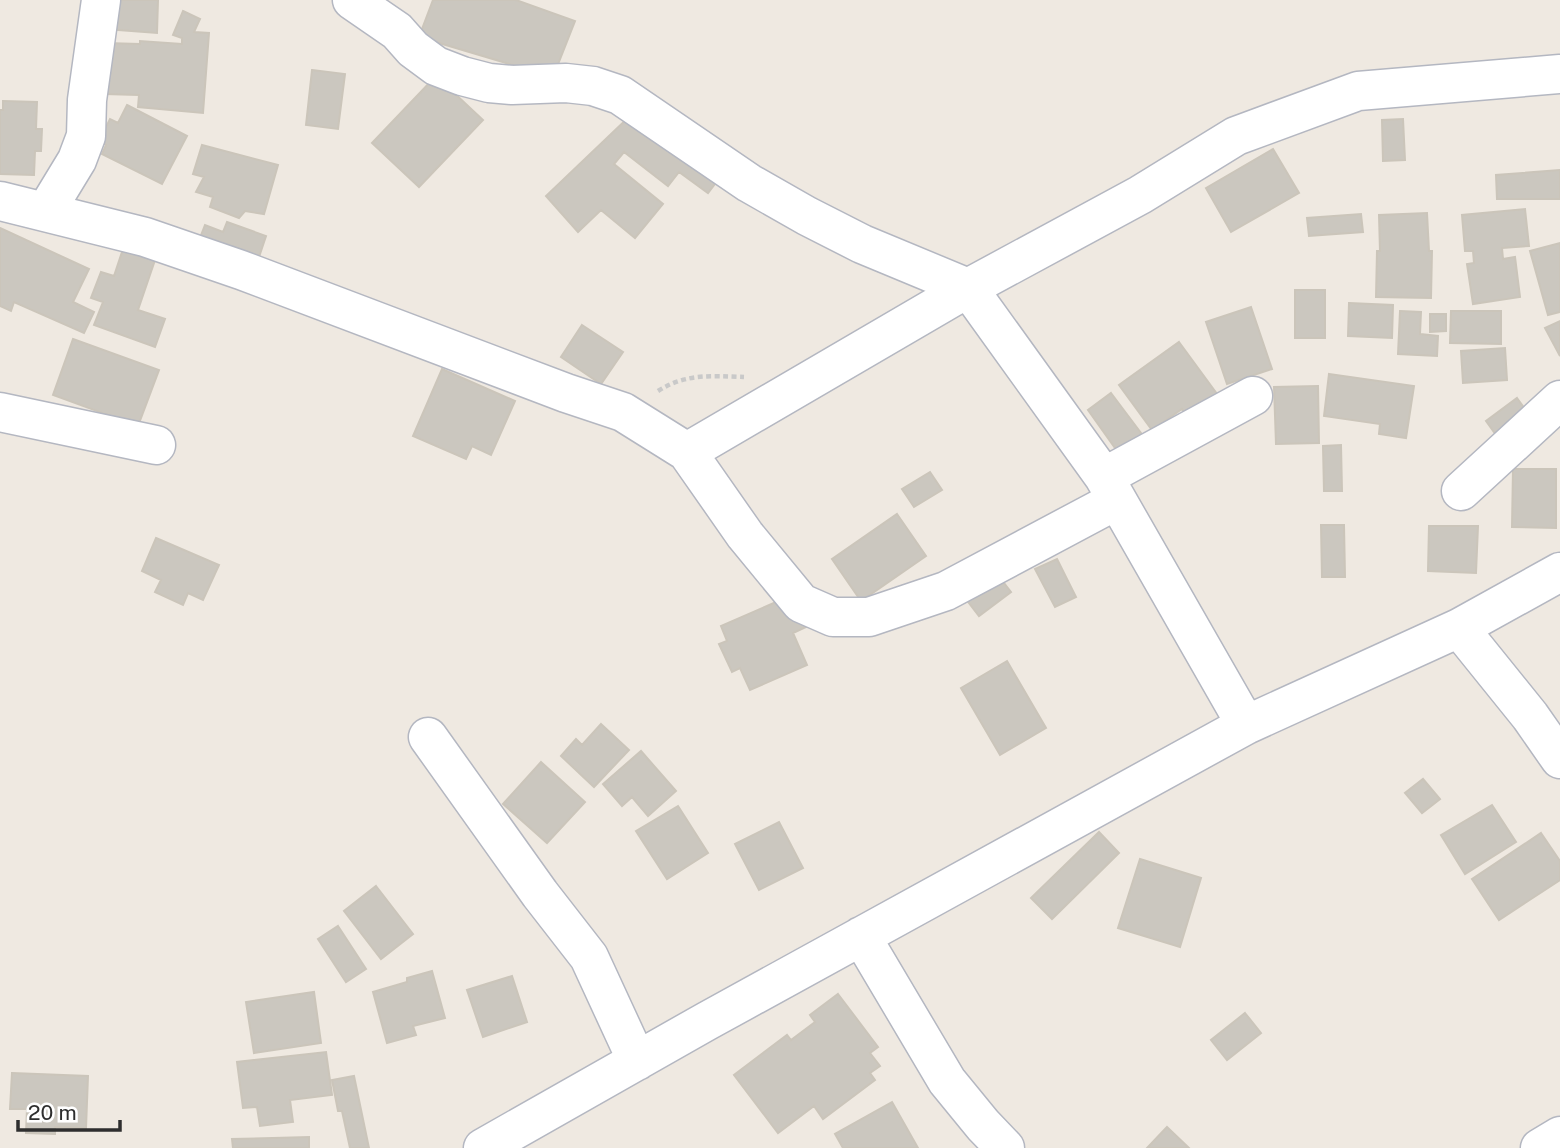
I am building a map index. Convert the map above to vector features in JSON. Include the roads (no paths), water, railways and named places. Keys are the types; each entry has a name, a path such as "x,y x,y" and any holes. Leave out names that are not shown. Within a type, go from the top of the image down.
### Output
{"street":[{"path":"46,211 77,160 86,136 87,100 101,0"},
{"path":"352,0 402,16 413,49 436,66 462,76 489,83 512,85 566,83 593,86 620,95 748,183 807,216 862,244 968,288 1110,488 1246,725"},
{"path":"687,452 968,288 1140,195 1236,136 1358,91 1560,74"},
{"path":"0,201 145,237 623,412 687,452 745,535 801,603 833,617 869,617 946,590 1253,396"},
{"path":"1461,491 1560,400"},
{"path":"0,412 156,445"},
{"path":"483,1148 861,936 1246,725 1459,628 1560,572"},
{"path":"1459,628 1530,716 1560,760"},
{"path":"428,737 540,894 589,957 637,1061"},
{"path":"861,936 947,1081 1005,1148"},
{"path":"1540,1148 1560,1136"}]}
